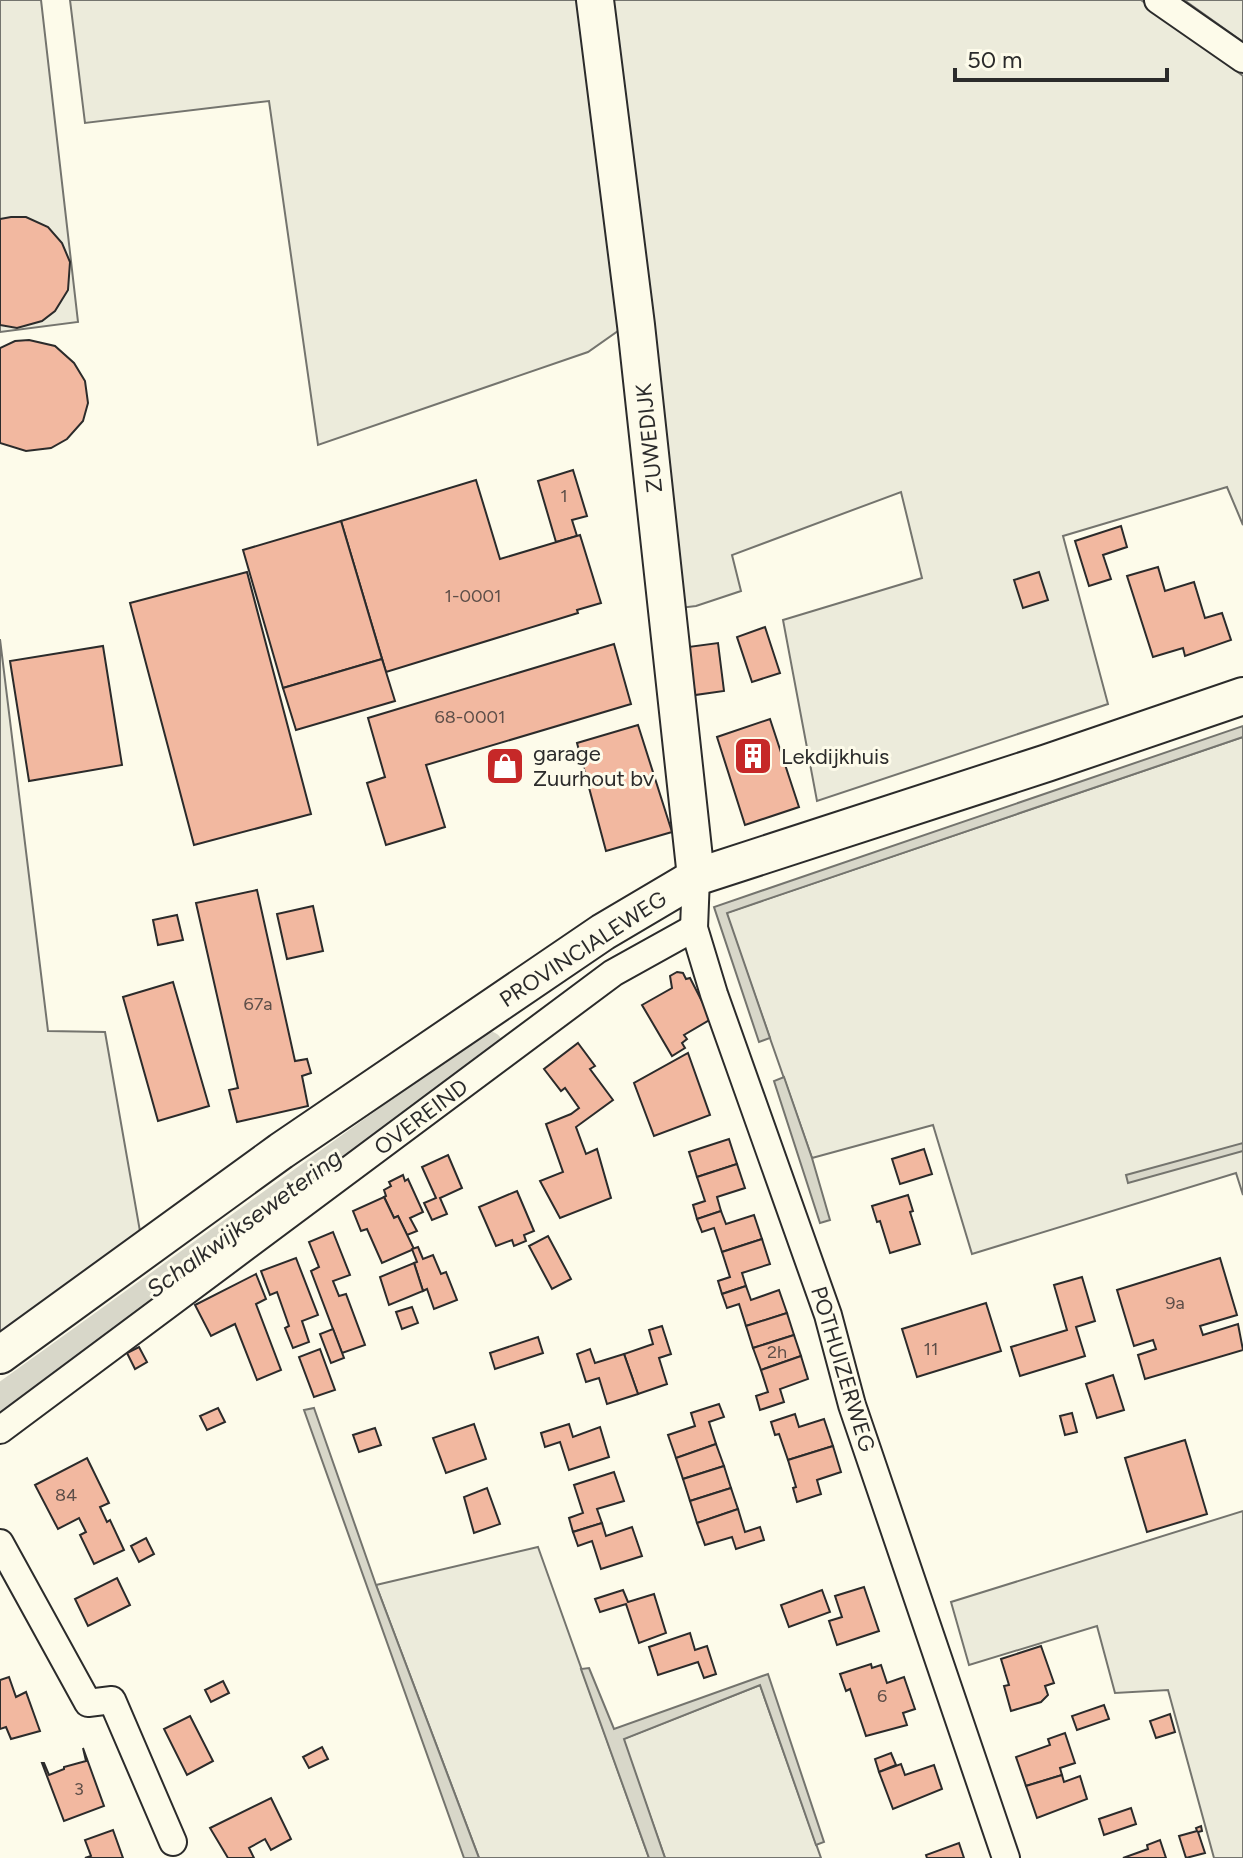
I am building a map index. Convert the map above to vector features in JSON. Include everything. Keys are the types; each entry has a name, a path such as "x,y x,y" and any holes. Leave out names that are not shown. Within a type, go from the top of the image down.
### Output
{"street":[{"name":"ZUWEDIJK","path":"595,0 636,325 696,877"},
{"path":"1158,0 1243,59"},
{"name":"PROVINCIALEWEG","path":"0,1355 320,1124 603,932 696,877 1243,696"},
{"name":"POTHUIZERWEG","path":"696,877 694,928 719,1008 828,1315 852,1405 1006,1858"},
{"name":"OVEREIND","path":"0,1430 613,973 694,928"},
{"path":"0,1543 88,1703 112,1700 173,1842"}],"shaded area":[{"path":"0,0 41,0 78,322 0,332"},
{"path":"70,0 583,0 625,326 588,352 318,445 269,101 85,123"},
{"path":"606,0 1141,0 1243,76 1243,525 1227,487 1063,536 1108,704 817,801 783,620 922,578 901,492 732,555 741,591 680,608"},
{"path":"1184,0 1243,0 1243,42"},
{"path":"0,639 48,1031 105,1032 141,1237 0,1344"},
{"path":"1243,726 1243,737 727,913 770,1038 759,1042 714,907"},
{"path":"1243,737 1243,1195 1236,1173 972,1254 933,1125 812,1158 726,913"},
{"path":"784,1077 830,1220 820,1223 774,1081"},
{"path":"1243,1143 1243,1151 1128,1183 1126,1175"},
{"path":"314,1408 376,1585 479,1858 464,1858 304,1410"},
{"path":"1243,1511 1243,1858 1214,1858 1168,1690 1115,1693 1097,1626 969,1665 951,1602"},
{"path":"538,1547 649,1858 479,1858 376,1585"},
{"path":"589,1668 614,1729 768,1674 824,1842 816,1845 760,1685 624,1739 665,1858 649,1858 581,1669"},
{"path":"760,1685 821,1858 665,1858 623,1739"}],"building":[{"path":"26,217 48,227 62,243 70,262 68,290 55,311 42,321 17,328 0,325 0,219"},
{"path":"29,340 55,346 74,363 85,381 88,403 83,421 67,439 51,448 26,451 0,443 0,348 15,341"},
{"path":"573,470 587,516 572,520 577,536 556,542 538,481"},
{"path":"476,480 500,559 580,535 601,603 577,610 578,613 386,672 341,521"},
{"path":"341,521 382,659 283,688 243,550"},
{"path":"1121,526 1127,547 1103,555 1111,579 1089,586 1075,541"},
{"path":"1158,567 1165,591 1194,582 1205,618 1222,613 1231,640 1185,656 1183,648 1153,657 1127,576"},
{"path":"247,572 311,814 194,845 130,603"},
{"path":"1039,572 1048,600 1023,608 1014,580"},
{"path":"765,627 780,673 752,682 737,637"},
{"path":"718,643 724,691 695,695 688,647"},
{"path":"614,644 631,704 426,765 445,827 386,845 367,783 385,777 368,718"},
{"path":"103,646 122,765 29,781 10,661"},
{"path":"382,659 395,701 296,730 283,688"},
{"name":"Lekdijkhuis","path":"770,719 799,807 745,825 717,737"},
{"path":"638,725 672,832 606,851 577,743"},
{"path":"257,890 295,1061 307,1059 311,1073 302,1076 308,1106 237,1122 229,1090 238,1088 196,903"},
{"path":"313,906 323,951 287,959 277,914"},
{"path":"177,915 183,940 158,945 153,920"},
{"path":"683,973 686,979 690,978 711,1019 684,1035 687,1039 682,1043 685,1048 672,1056 642,1005 672,988 670,976"},
{"path":"173,982 209,1106 158,1121 123,997"},
{"path":"578,1043 595,1066 590,1069 613,1100 576,1127 586,1154 597,1149 611,1198 560,1218 540,1181 563,1172 546,1124 579,1108 565,1088 561,1091 544,1069"},
{"path":"688,1053 710,1115 654,1136 634,1083"},
{"path":"729,1139 737,1164 697,1177 689,1152"},
{"path":"924,1149 932,1174 900,1184 892,1159"},
{"path":"448,1155 462,1188 440,1198 447,1214 432,1220 424,1203 436,1198 422,1167"},
{"path":"737,1164 745,1188 717,1197 721,1211 697,1219 693,1205 705,1201 697,1177"},
{"path":"403,1175 405,1181 408,1179 423,1212 410,1218 417,1231 407,1235 384,1197 384,1190 391,1186 389,1182"},
{"path":"517,1191 534,1231 524,1235 526,1241 514,1246 512,1240 496,1246 479,1207"},
{"path":"908,1195 920,1244 890,1253 872,1206"},
{"path":"384,1197 394,1218 398,1216 414,1249 382,1263 367,1229 361,1231 353,1211"},
{"path":"721,1211 726,1224 754,1215 762,1239 722,1252 714,1228 702,1232 697,1219"},
{"path":"333,1232 350,1275 333,1281 339,1296 346,1294 365,1345 342,1353 311,1271 319,1267 309,1242"},
{"path":"548,1236 571,1279 552,1289 529,1246"},
{"path":"762,1239 770,1264 742,1273 746,1286 722,1294 718,1281 730,1277 722,1252"},
{"path":"418,1247 423,1259 433,1255 441,1274 446,1272 457,1300 434,1309 427,1289 423,1291 414,1263 417,1262 412,1249"},
{"path":"296,1258 318,1315 302,1321 309,1342 293,1348 277,1292 270,1295 261,1271"},
{"path":"1220,1258 1237,1315 1200,1326 1203,1335 1238,1324 1243,1350 1145,1379 1138,1355 1156,1349 1153,1340 1134,1346 1117,1290"},
{"path":"414,1263 423,1291 389,1305 380,1277"},
{"path":"256,1274 266,1299 256,1304 281,1370 257,1380 235,1324 211,1336 195,1305"},
{"path":"1082,1277 1095,1321 1076,1327 1085,1356 1020,1376 1011,1347 1067,1330 1054,1285"},
{"path":"746,1286 751,1300 779,1290 787,1313 746,1326 739,1304 727,1308 722,1294"},
{"path":"986,1303 1001,1351 917,1377 902,1329"},
{"path":"412,1307 418,1323 402,1329 396,1312"},
{"path":"787,1313 794,1335 753,1348 746,1326"},
{"path":"662,1326 671,1354 659,1358 667,1384 638,1394 624,1354 653,1344 649,1330"},
{"path":"333,1329 344,1358 331,1363 320,1334"},
{"path":"794,1335 801,1356 761,1370 753,1348"},
{"path":"538,1337 543,1353 495,1369 490,1353"},
{"path":"139,1347 147,1362 135,1369 127,1353"},
{"path":"320,1349 335,1390 314,1397 299,1357"},
{"path":"590,1349 595,1363 624,1354 638,1394 607,1404 599,1378 586,1382 577,1354"},
{"path":"801,1356 808,1379 780,1389 784,1402 760,1410 756,1396 768,1392 761,1370"},
{"path":"1113,1375 1124,1410 1097,1418 1086,1384"},
{"path":"719,1404 724,1417 709,1422 716,1444 676,1458 668,1435 695,1426 691,1413"},
{"path":"218,1408 225,1422 207,1430 200,1416"},
{"path":"1072,1413 1077,1432 1065,1435 1060,1416"},
{"path":"795,1414 799,1427 824,1419 833,1446 788,1460 779,1434 775,1435 771,1422"},
{"path":"474,1424 486,1459 446,1473 433,1438"},
{"path":"569,1424 573,1437 600,1427 609,1457 569,1470 560,1442 545,1447 541,1433"},
{"path":"375,1428 381,1445 359,1452 353,1435"},
{"path":"1185,1440 1207,1514 1147,1532 1125,1458"},
{"path":"716,1444 724,1466 683,1479 676,1458"},
{"path":"833,1446 841,1472 817,1480 821,1494 797,1502 788,1460"},
{"path":"87,1458 109,1503 100,1507 124,1550 94,1564 80,1535 86,1532 79,1518 58,1529 35,1485"},
{"path":"724,1466 731,1488 690,1501 683,1479"},
{"path":"614,1472 624,1501 597,1509 602,1523 573,1532 569,1518 583,1513 574,1485"},
{"path":"487,1488 500,1524 474,1533 464,1497"},
{"path":"731,1488 738,1509 697,1523 690,1501"},
{"path":"738,1509 745,1532 760,1527 764,1540 736,1549 732,1537 705,1545 697,1523"},
{"path":"602,1523 606,1536 632,1527 642,1556 601,1569 592,1541 578,1546 573,1532"},
{"path":"146,1538 154,1554 139,1562 131,1546"},
{"path":"117,1578 130,1605 88,1626 75,1599"},
{"path":"864,1587 879,1631 837,1645 829,1621 842,1617 835,1596"},
{"path":"623,1590 628,1602 654,1594 666,1633 639,1643 626,1604 600,1612 595,1599"},
{"path":"822,1590 830,1612 789,1627 781,1605"},
{"path":"690,1633 695,1650 707,1646 716,1674 704,1678 698,1662 658,1675 649,1647"},
{"path":"1041,1646 1054,1683 1045,1686 1048,1695 1041,1702 1011,1711 1004,1686 1009,1685 1001,1659"},
{"path":"871,1664 872,1668 881,1665 887,1683 904,1677 915,1709 903,1713 907,1725 866,1736 850,1689 846,1691 840,1674"},
{"path":"9,1677 16,1697 26,1692 40,1731 11,1739 6,1727 0,1729 0,1680"},
{"path":"223,1681 229,1693 211,1702 205,1690"},
{"path":"1104,1705 1109,1719 1077,1730 1072,1716"},
{"path":"1170,1714 1175,1732 1156,1738 1150,1721"},
{"path":"190,1716 213,1761 187,1775 164,1729"},
{"path":"1065,1733 1075,1763 1060,1768 1062,1775 1026,1786 1016,1757 1050,1745 1048,1739"},
{"path":"322,1747 328,1759 309,1768 303,1757"},
{"path":"83,1748 104,1806 64,1821 42,1763 49,1775 86,1761"},
{"path":"891,1753 896,1765 879,1772 875,1759"},
{"path":"901,1764 905,1775 934,1765 942,1789 893,1809 879,1772"},
{"path":"1062,1775 1064,1782 1080,1776 1087,1799 1037,1818 1026,1786"},
{"path":"271,1798 291,1839 271,1850 265,1839 249,1848 254,1858 228,1858 210,1828"},
{"path":"1131,1808 1136,1824 1104,1835 1099,1819"},
{"path":"1201,1826 1202,1831 1198,1832 1205,1853 1186,1858 1179,1836 1197,1831 1196,1828"},
{"path":"113,1830 123,1858 85,1858 91,1856 85,1840"},
{"path":"1160,1840 1166,1858 1123,1858 1148,1849 1147,1845"},
{"path":"959,1843 964,1858 927,1858 926,1855"}],"waterway":[{"name":"Schalkwijksewetering","path":"0,1400 488,1046"}],"place":[{"name":"Lekdijkhuis","path":"753,756"},
{"name":"garage Zuurhout bv","path":"505,766"}]}
